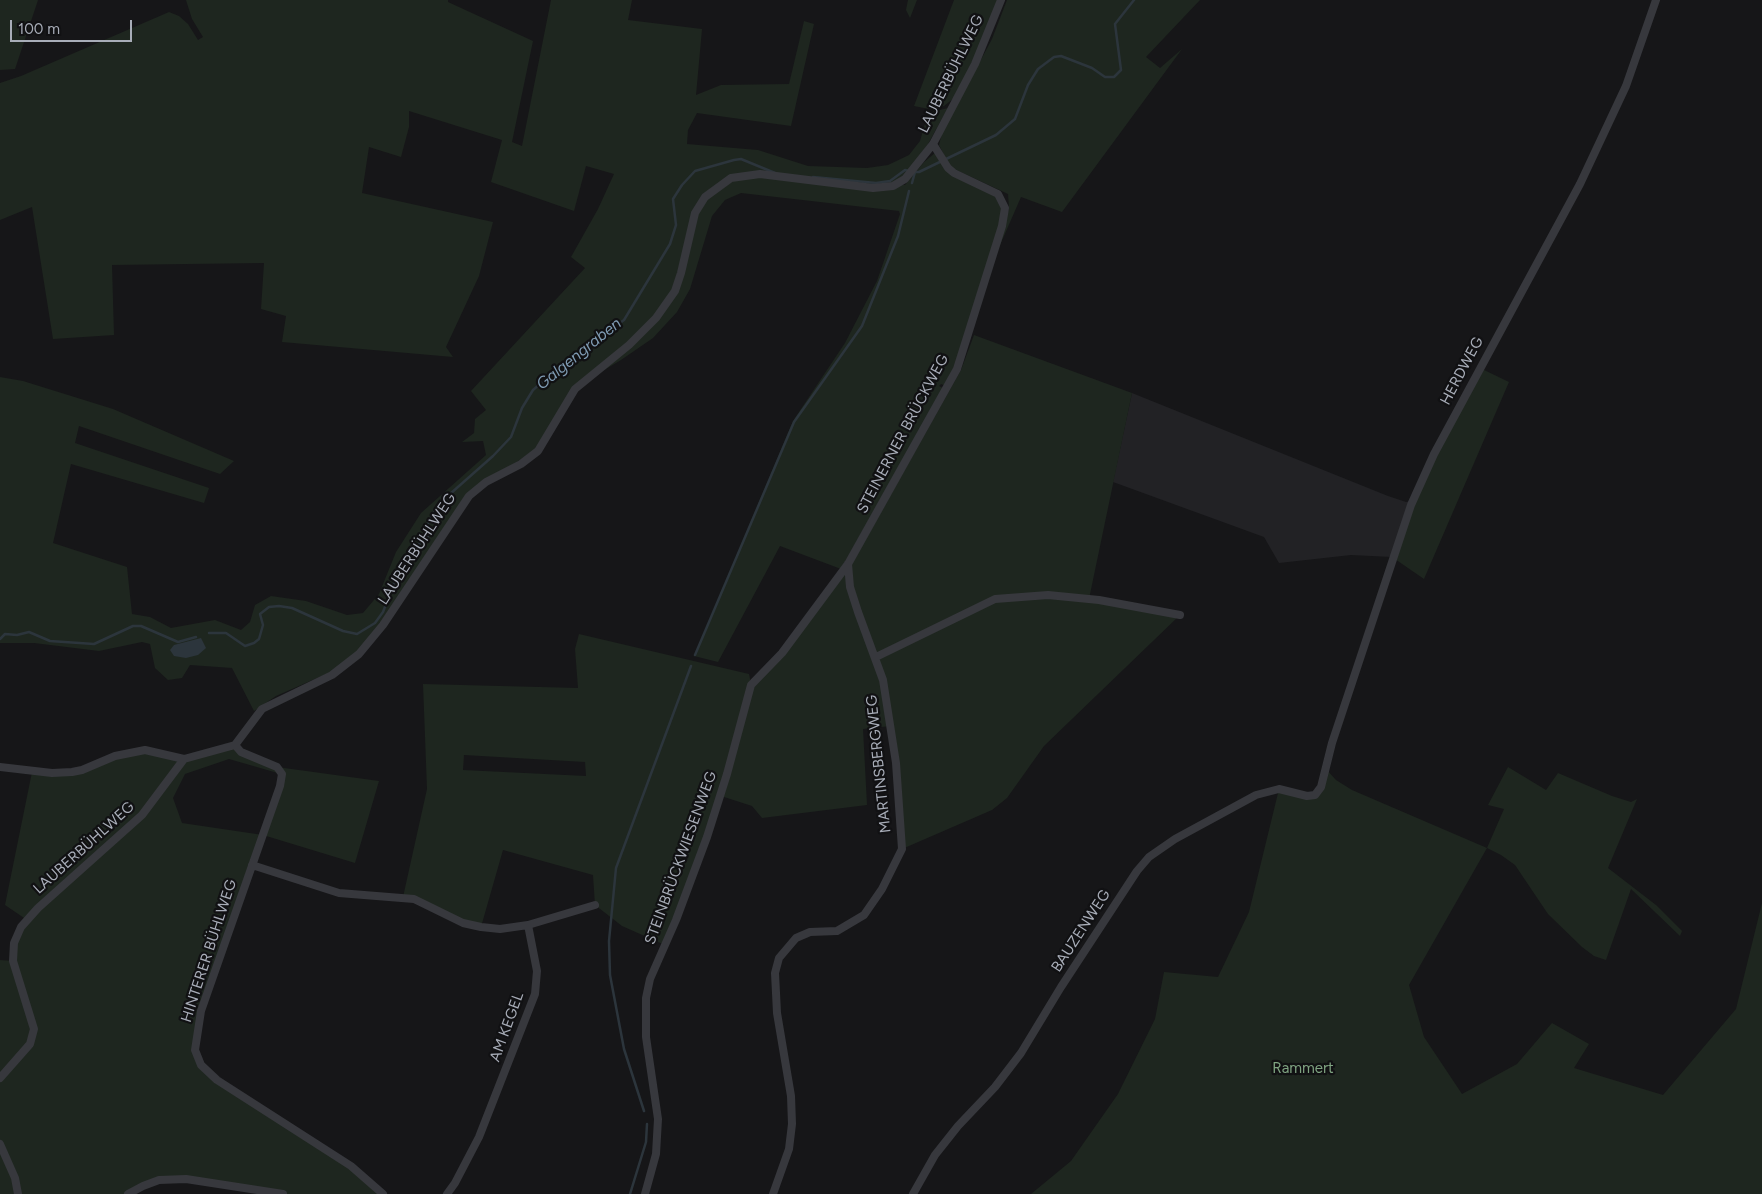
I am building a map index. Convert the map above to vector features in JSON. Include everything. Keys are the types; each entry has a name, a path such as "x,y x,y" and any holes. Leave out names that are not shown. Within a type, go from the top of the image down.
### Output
{"street":[{"name":"LAUBERBÜHLWEG","path":"235,744 262,709 332,675 359,654 384,625 469,496 486,482 521,464 538,450 575,389 629,345 656,318 675,291 695,213 705,197 731,178 760,174 873,188 893,186 905,180 933,144 975,64 1001,0"},
{"name":"HERDWEG","path":"1326,769 1347,696 1411,505 1434,454 1580,184 1626,86 1656,0"},
{"name":"STEINERNER BRÜCKWEG","path":"848,564 957,368 1002,226 1005,208 998,194 954,173 948,168 933,144"},
{"name":"MARTINSBERGWEG","path":"773,1194 789,1149 792,1124 791,1096 777,1013 775,973 778,958 796,938 810,932 837,931 864,915 882,889 902,849 891,726 883,680 855,604 850,587 848,564"},
{"name":"STEINBRÜCKWIESENWEG","path":"645,1194 656,1154 658,1119 646,1037 646,998 650,980 676,920 707,837 727,774 751,685 782,653 848,564"},
{"path":"876,657 995,598 1056,596 1099,600 1180,614"},
{"path":"0,767 42,772 72,772 82,770 115,756 145,750 184,759 235,744"},
{"name":"HINTERER BÜHLWEG","path":"235,744 241,752 276,767 282,774 280,786 201,1011 195,1050 201,1065 218,1080 351,1166 383,1194"},
{"name":"LAUBERBÜHLWEG","path":"0,1078 30,1044 34,1029 14,961 14,943 21,927 38,908 142,815 184,759"},
{"name":"BAUZENWEG","path":"913,1194 935,1155 958,1126 995,1087 1021,1053 1061,987 1137,870 1149,857 1175,839 1256,795 1279,789 1307,796 1315,795 1321,787 1326,769"},
{"path":"252,865 339,893 414,899 463,923 480,927 500,929 528,925 595,905"},
{"name":"AM KEGEL","path":"447,1194 456,1183 479,1137 535,994 537,971 528,925"},
{"path":"0,1144 8,1160 18,1194"},
{"path":"128,1194 142,1186 159,1180 186,1179 283,1194"}],"shaded area":[{"path":"1132,393 1388,496 1406,502 1410,501 1392,557 1351,555 1279,563 1264,537 1113,482"},
{"path":"201,638 206,648 198,655 186,658 174,656 170,650 174,645"}],"green space":[{"path":"0,0 38,0 15,69 0,70"},
{"path":"186,0 448,0 448,2 533,41 512,142 522,146 551,0 632,0 628,20 702,29 696,95 721,85 789,84 804,21 814,24 791,126 697,113 688,130 687,144 758,150 808,166 867,168 888,165 909,155 920,141 928,113 948,108 928,144 908,172 896,183 905,185 924,162 935,153 943,165 998,198 1002,208 1000,226 956,368 946,386 941,384 939,386 943,388 841,569 780,546 718,662 694,656 793,421 845,343 877,281 900,214 899,211 741,193 725,200 712,216 690,289 677,312 653,338 574,388 536,449 468,495 382,624 358,651 333,671 276,696 254,711 232,668 190,665 182,678 168,680 155,668 150,644 142,642 99,651 34,643 0,643 0,377 23,381 113,409 234,461 220,474 79,426 75,443 209,488 204,503 71,464 53,543 127,567 132,614 150,617 171,628 215,620 241,630 250,622 255,605 271,596 306,601 347,615 363,613 379,594 396,552 421,513 486,455 483,441 462,442 474,433 475,419 486,410 471,391 585,268 571,257 598,209 614,174 586,166 574,211 491,182 502,140 409,111 409,127 401,157 369,147 362,193 493,222 479,276 446,347 453,357 282,342 286,316 261,309 264,263 112,265 114,335 53,339 32,207 0,220 0,83 21,76 169,12 179,16 188,24 198,40 203,37 192,19"},
{"path":"908,0 917,0 910,18 906,10"},
{"path":"954,0 998,0 973,63 954,98 944,106 929,109 914,106"},
{"path":"1007,0 1200,0 1146,57 1160,68 1182,49 1062,212 1021,197 997,252 1009,208 1008,194 950,167 939,145 942,133 992,39"},
{"path":"974,335 1132,393 1089,599 1180,615 1044,746 1007,798 992,810 902,849 891,726 863,729 867,805 762,818 752,806 721,796 665,945 622,926 595,905 593,875 503,850 481,927 403,897 427,789 423,684 578,688 575,649 579,634 749,674 751,684 771,663 835,578 849,569 961,370","holes":["464,755 585,762 586,776 463,770"]},
{"path":"1482,369 1509,382 1424,579 1392,557 1411,505"},
{"path":"228,745 277,767 379,781 355,863 263,835 201,1011 195,1050 201,1065 321,1145 383,1194 283,1194 213,1182 159,1180 128,1194 0,1194 0,960 13,961 14,943 27,920 5,905 32,772 72,772 145,750 184,759","holes":["229,759 281,774 263,835 182,823 173,798 185,774"]},
{"path":"1508,767 1546,790 1558,773 1612,796 1631,802 1637,799 1608,868 1656,905 1682,931 1680,936 1631,889 1606,960 1594,956 1548,914 1515,865 1487,848 1504,809 1488,805"},
{"name":"Rammert","path":"1326,769 1336,780 1352,790 1487,848 1409,985 1424,1037 1462,1094 1517,1064 1552,1023 1589,1044 1574,1068 1663,1095 1736,1009 1762,903 1762,1194 1031,1194 1071,1161 1118,1094 1155,1019 1164,972 1218,977 1249,912 1279,789 1315,795"}],"waterway":[{"name":"Galgengraben","path":"914,172 919,172 996,135 1015,119 1028,85 1038,69 1054,57 1061,56 1092,68 1105,77 1114,77 1121,70 1115,24 1134,0"},
{"name":"Galgengraben","path":"209,633 226,633 245,646 254,643 259,639 263,625 260,614 269,607 279,606 292,608 343,631 357,634 375,623 383,612 401,565 407,555 428,536 426,527 435,511 450,494 493,456 511,437 522,408 533,390 557,369 624,320 670,244 676,225 673,199 682,185 695,171 741,159 775,173"},
{"name":"Galgengraben","path":"813,177 876,183 890,181 905,170 909,171"},
{"path":"912,183 915,172"},
{"path":"695,655 794,422 862,326 898,236 909,191"},
{"name":"Galgengraben","path":"0,639 5,634 17,635 29,632 50,641 94,644 133,626 141,626 178,642 196,637"},
{"path":"644,1111 624,1049 610,975 609,941 616,868 691,666"},
{"path":"630,1194 646,1142 647,1124"}]}
